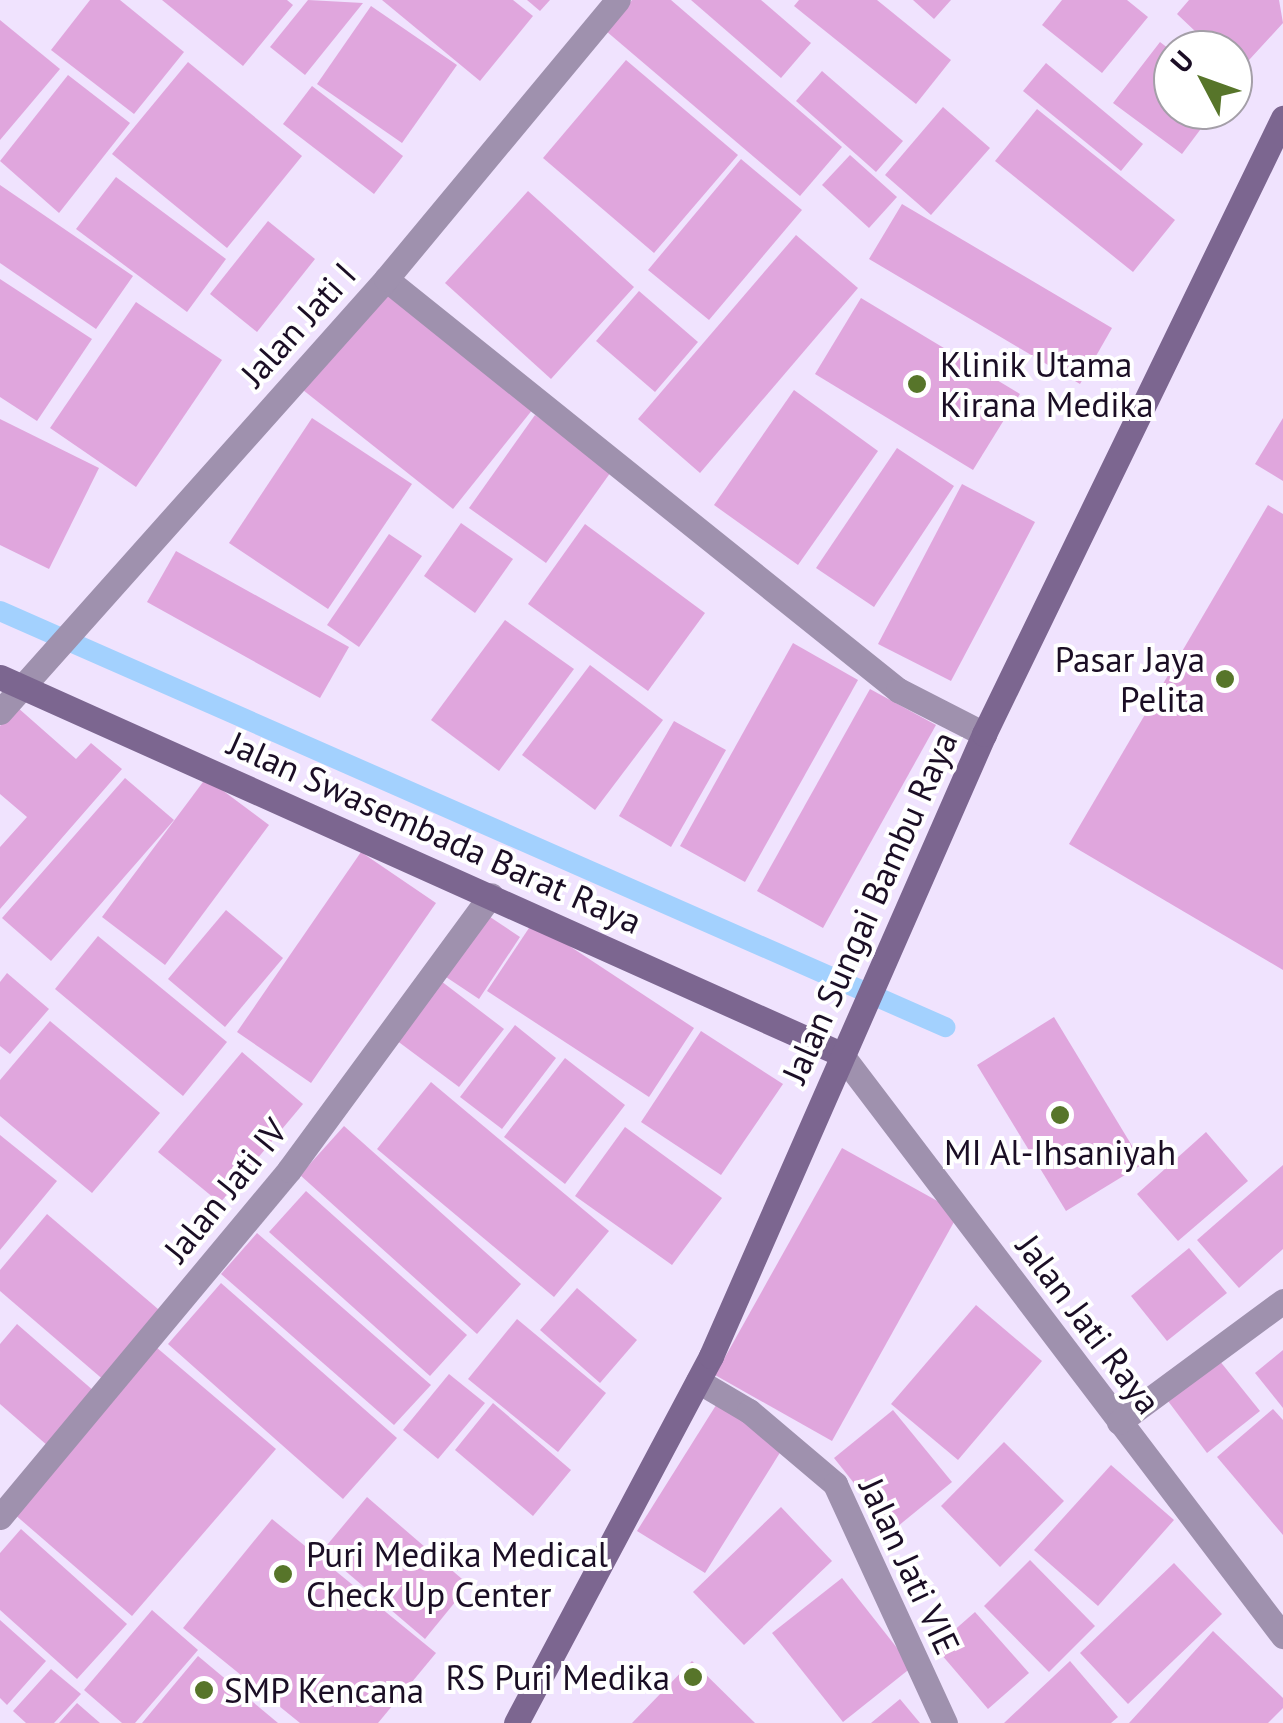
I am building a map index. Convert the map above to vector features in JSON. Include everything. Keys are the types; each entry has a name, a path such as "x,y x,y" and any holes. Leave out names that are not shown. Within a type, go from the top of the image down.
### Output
{"street":[{"name":"Jalan Jati I","path":"0,712 19,678 386,280 618,0"},
{"name":"Jalan Sungai Bambu Raya","path":"516,1723 698,1381 984,734 1283,118"},
{"path":"386,280 898,690 984,734"},
{"name":"Jalan Swasembada Barat Raya","path":"19,678 491,895 844,1048"},
{"name":"Jalan Jati IV","path":"0,1517 289,1170 491,895"},
{"name":"Jalan Jati Raya","path":"844,1048 1119,1422 1283,1636"},
{"path":"1119,1422 1283,1300"},
{"name":"Jalan Jati VIE","path":"698,1381 796,1446 835,1484 945,1723"}],"building":[{"path":"90,0 120,0 184,52 134,114 51,50"},
{"path":"162,0 287,0 293,5 243,66"},
{"path":"308,0 363,3 305,75 270,47"},
{"path":"382,0 513,0 533,16 480,81"},
{"path":"527,0 550,0 540,11"},
{"path":"632,0 671,0 842,147 800,196 606,31"},
{"path":"691,0 761,0 811,43 781,78"},
{"path":"799,0 877,0 951,60 916,104 794,6"},
{"path":"913,0 951,0 934,19"},
{"path":"1062,0 1127,0 1148,17 1102,73 1042,25"},
{"path":"1189,0 1279,0 1283,23 1253,56 1253,30 1194,30 1177,14"},
{"path":"371,6 457,65 402,143 317,84"},
{"path":"0,20 60,69 0,140"},
{"path":"1153,51 1153,130 1200,130 1182,154 1113,103"},
{"path":"626,60 738,155 654,253 543,158"},
{"path":"188,62 302,156 227,248 112,154"},
{"path":"1046,63 1143,144 1121,171 1023,91"},
{"path":"822,71 903,141 876,172 796,101"},
{"path":"68,75 130,123 59,213 0,161"},
{"path":"312,86 403,156 374,194 283,124"},
{"path":"943,107 990,148 931,215 885,175"},
{"path":"1037,109 1175,220 1133,272 995,161"},
{"path":"850,155 897,197 869,228 822,185"},
{"path":"741,159 802,210 709,320 648,270"},
{"path":"116,177 226,259 187,312 76,229"},
{"path":"0,185 133,276 96,329 0,263"},
{"path":"528,191 634,287 551,379 445,283"},
{"path":"902,204 1112,328 1080,384 869,259"},
{"path":"268,221 315,259 257,332 210,294"},
{"path":"796,235 858,288 700,473 638,419"},
{"path":"0,279 92,339 37,421 0,397"},
{"path":"381,290 533,409 453,509 303,390"},
{"path":"639,291 698,342 655,392 596,341"},
{"name":"Klinik Utama Kirana Medika","path":"861,298 1020,394 973,470 815,374"},
{"path":"136,302 222,360 136,487 50,428"},
{"path":"794,390 878,451 798,565 714,505"},
{"path":"535,415 613,469 546,563 469,508"},
{"path":"312,418 412,484 328,609 229,543"},
{"path":"1283,418 1283,481 1255,464"},
{"path":"0,419 99,468 49,569 0,545"},
{"path":"897,448 954,486 874,607 816,568"},
{"path":"962,484 1035,522 951,681 878,644"},
{"name":"Pasar Jaya Pelita","path":"1268,505 1283,514 1283,970 1069,844"},
{"path":"461,523 513,559 475,613 424,576"},
{"path":"585,524 705,613 648,691 528,604"},
{"path":"389,534 422,556 359,647 327,625"},
{"path":"176,551 349,647 320,698 147,602"},
{"path":"505,620 574,669 499,771 431,720"},
{"path":"793,643 858,680 745,882 680,846"},
{"path":"590,665 663,720 595,810 522,755"},
{"path":"870,689 936,725 823,928 757,891"},
{"path":"17,707 76,759 91,743 122,769 0,909 0,847 27,817 0,794 0,726"},
{"path":"674,721 726,750 671,847 619,816"},
{"path":"125,778 174,820 51,961 2,918"},
{"path":"206,778 269,825 165,965 102,917"},
{"path":"361,852 436,903 311,1083 237,1032"},
{"path":"226,910 283,958 225,1027 168,979"},
{"path":"484,913 520,937 479,999 443,975"},
{"path":"533,922 694,1028 649,1097 487,991"},
{"path":"98,936 227,1042 183,1096 55,989"},
{"path":"7,973 49,1009 10,1054 0,1046 0,982"},
{"path":"441,981 504,1029 459,1087 396,1040"},
{"name":"MI Al-Ihsaniyah","path":"1054,1017 1143,1164 1066,1211 977,1065"},
{"path":"50,1021 160,1113 92,1193 0,1116 0,1080"},
{"path":"515,1025 556,1058 502,1129 460,1097"},
{"path":"701,1031 783,1084 721,1175 641,1122"},
{"path":"242,1052 303,1104 220,1203 158,1152"},
{"path":"565,1058 625,1105 565,1184 504,1137"},
{"path":"431,1082 609,1231 554,1297 377,1149"},
{"path":"344,1126 521,1284 477,1334 300,1175"},
{"path":"625,1127 722,1198 672,1265 575,1196"},
{"path":"1206,1132 1248,1181 1178,1241 1137,1194"},
{"path":"0,1135 57,1181 0,1250"},
{"path":"842,1148 959,1213 832,1441 715,1375"},
{"path":"1283,1165 1283,1249 1239,1288 1197,1240"},
{"path":"306,1191 467,1335 430,1376 269,1232"},
{"path":"47,1214 165,1315 106,1382 0,1291 0,1270"},
{"path":"257,1233 431,1385 394,1425 221,1274"},
{"path":"1189,1248 1227,1293 1167,1341 1131,1296"},
{"path":"221,1283 397,1438 343,1499 168,1344"},
{"path":"577,1288 637,1340 600,1383 540,1330"},
{"path":"976,1305 1042,1361 958,1460 891,1404"},
{"path":"517,1319 606,1393 558,1452 468,1379"},
{"path":"17,1324 95,1392 48,1446 0,1404 0,1344"},
{"path":"156,1347 276,1449 132,1616 13,1513"},
{"path":"1283,1350 1283,1408 1255,1373"},
{"path":"1219,1360 1260,1411 1207,1453 1168,1401"},
{"path":"449,1374 485,1403 438,1459 403,1430"},
{"path":"718,1402 786,1443 705,1573 637,1531"},
{"path":"493,1403 571,1470 533,1516 455,1450"},
{"path":"1273,1409 1283,1420 1283,1535 1217,1457"},
{"path":"893,1410 952,1482 892,1531 834,1458"},
{"path":"1004,1442 1064,1501 1000,1567 941,1506"},
{"path":"1111,1465 1174,1520 1098,1606 1034,1550"},
{"path":"367,1497 469,1585 425,1639 322,1551"},
{"path":"781,1507 832,1561 744,1645 693,1592"},
{"name":"Puri Medika Medical Check Up Center","path":"272,1519 436,1653 378,1723 300,1723 183,1628"},
{"path":"21,1529 127,1624 77,1679 0,1610 0,1553"},
{"path":"1030,1560 1095,1626 1049,1672 984,1606"},
{"path":"1174,1563 1222,1614 1128,1704 1080,1653"},
{"path":"842,1578 912,1667 843,1722 772,1633"},
{"path":"152,1610 198,1650 135,1723 122,1723 84,1690"},
{"path":"975,1612 1029,1673 988,1709 935,1647"},
{"path":"0,1620 46,1661 7,1705 0,1698"},
{"path":"1213,1631 1283,1698 1283,1708 1268,1723 1129,1723"},
{"name":"SMP Kencana","path":"198,1656 278,1723 142,1723"},
{"name":"RS Puri Medika","path":"692,1661 755,1723 632,1723"},
{"path":"1070,1661 1118,1717 1111,1723 1004,1723"},
{"path":"51,1669 81,1694 54,1723 26,1723 13,1711"},
{"path":"900,1699 920,1723 871,1723"},
{"path":"77,1703 100,1723 59,1723"}],"waterway":[{"path":"0,611 945,1027"}],"place":[{"name":"Klinik Utama Kirana Medika","path":"917,384"},
{"name":"Pasar Jaya Pelita","path":"1225,679"},
{"name":"MI Al-Ihsaniyah","path":"1060,1115"},
{"name":"Puri Medika Medical Check Up Center","path":"283,1574"},
{"name":"RS Puri Medika","path":"693,1677"},
{"name":"SMP Kencana","path":"204,1690"}]}
